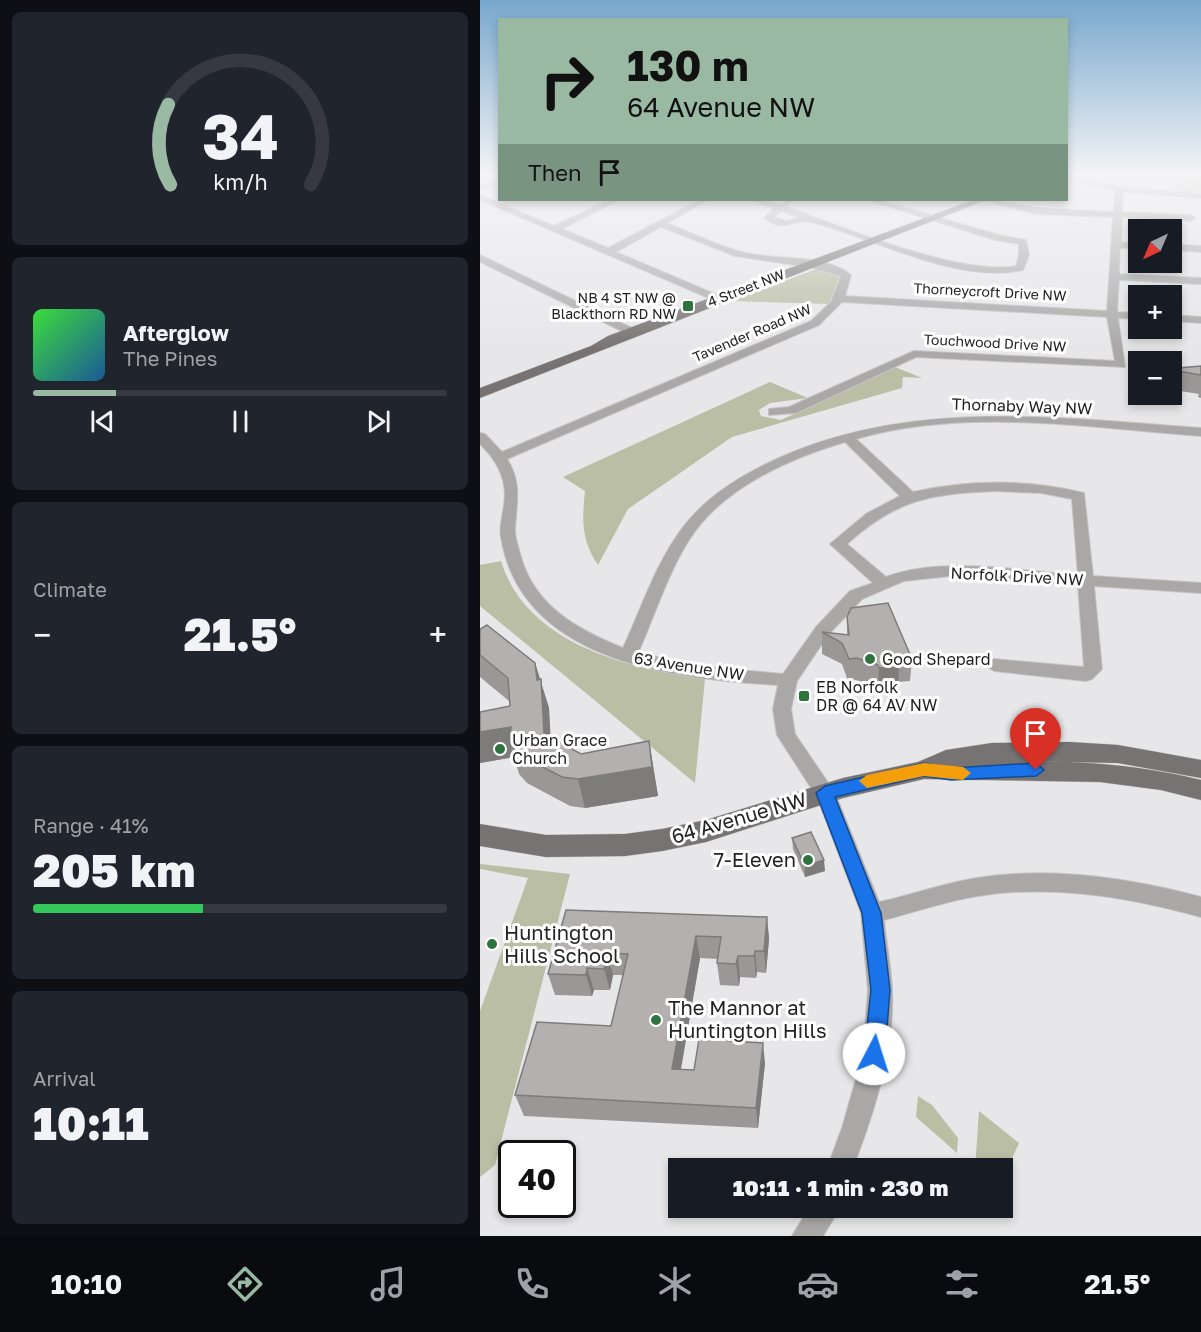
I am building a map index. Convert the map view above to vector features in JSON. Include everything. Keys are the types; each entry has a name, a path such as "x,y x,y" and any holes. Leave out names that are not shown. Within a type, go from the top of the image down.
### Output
{"main road":[{"name":"4 Street NW","path":"480,385 588,344 632,332 890,234"},
{"name":"4 Street NW","path":"480,393 596,349 613,339"},
{"name":"64 Avenue NW","path":"480,835 546,846 625,845 706,831 825,793 924,770 946,759 992,752 1118,754 1201,769"},
{"name":"64 Avenue NW","path":"924,770 951,774 1036,770 1092,772 1201,790"}],"street":[{"path":"565,234 718,299"},
{"path":"608,252 643,234"},
{"path":"687,234 746,256 815,262 846,275 840,299"},
{"path":"859,234 959,267 1008,271 1020,268 1025,248 1023,242 984,234"},
{"path":"1112,315 1118,234"},
{"path":"1118,245 1128,246"},
{"path":"1182,248 1201,249"},
{"path":"480,258 632,332"},
{"path":"1115,278 1201,281"},
{"name":"Thorneycroft Drive NW","path":"840,299 1128,316"},
{"name":"Tavender Road NW","path":"501,457 815,323 827,315 840,299"},
{"name":"Touchwood Drive NW","path":"773,412 792,410 914,354 1121,365 1112,315"},
{"path":"1182,319 1201,320"},
{"name":"Thornaby Way NW","path":"628,657 682,540 710,508 745,480 817,444 876,428 964,418 1201,432"},
{"path":"480,437 501,457"},
{"path":"847,437 910,498"},
{"name":"63 Avenue NW","path":"501,457 512,496 508,535 522,583 554,618 579,636 628,657 668,666 788,680"},
{"path":"883,583 838,544 886,507 910,498 953,490 1012,487 1078,496 1093,669 1086,675 994,665"},
{"name":"Norfolk Drive NW","path":"844,1158 855,1128 874,1054 880,990 872,913 825,793 786,735 782,710 788,680 822,631 856,595 883,583 950,571 1201,588"},
{"path":"872,913 991,885 1057,884 1157,894 1201,908"},
{"path":"806,1236 819,1218"}],"green space":[{"path":"819,268 840,276 829,304 731,301"},
{"path":"895,367 922,378 903,377 902,388 732,437 628,509 598,565 592,556 584,530 585,491 563,477 770,382 808,398 770,403 759,410 761,416 781,420"},
{"path":"501,561 514,590 533,613 557,632 584,647 614,659 645,668 705,679 695,783 480,606 480,565"},
{"path":"480,864 570,874 501,1140 498,1140 495,1165 480,1177 480,1011 528,878 480,869"},
{"path":"918,1096 932,1105 958,1138 957,1153 916,1117"},
{"path":"979,1111 1019,1143 1012,1158 976,1158"}],"building":[{"path":"1201,366 1201,375 1182,372 1182,368"},
{"path":"888,603 912,659 896,660 899,666 879,668 878,665 857,658 849,659 842,643 822,632 849,635 847,617 851,608"},
{"path":"487,625 535,663 537,680 541,679 544,734 581,754 649,741 652,767 578,779 562,777 518,754 510,744 511,727 480,732 480,712 510,706 508,678 480,655 480,629"},
{"path":"811,832 824,860 805,866 792,838"},
{"name":"The Mannor at Huntington Hills","path":"566,910 767,917 764,951 755,951 754,956 738,956 736,964 717,963 721,937 696,936 672,1069 694,1070 700,1033 731,1034 730,1041 763,1043 756,1108 515,1095 537,1022 611,1026 628,954 607,953 604,969 587,968 586,975 548,974"}],"slow traffic":[{"path":"867,781 924,770 951,774 963,773"}],"place":[{"name":"NB 4 ST NW @ Blackthorn RD NW","path":"688,306"},
{"name":"Good Shepard","path":"870,659"},
{"name":"EB Norfolk DR @ 64 AV NW","path":"804,696"},
{"name":"Urban Grace Church","path":"500,749"},
{"name":"7-Eleven","path":"808,860"},
{"name":"Huntington Hills School","path":"492,944"},
{"name":"The Mannor at Huntington Hills","path":"656,1020"}],"route":[{"path":"874,1054 880,990 872,913 825,793 886,776 924,770 951,774 1036,770"}]}
